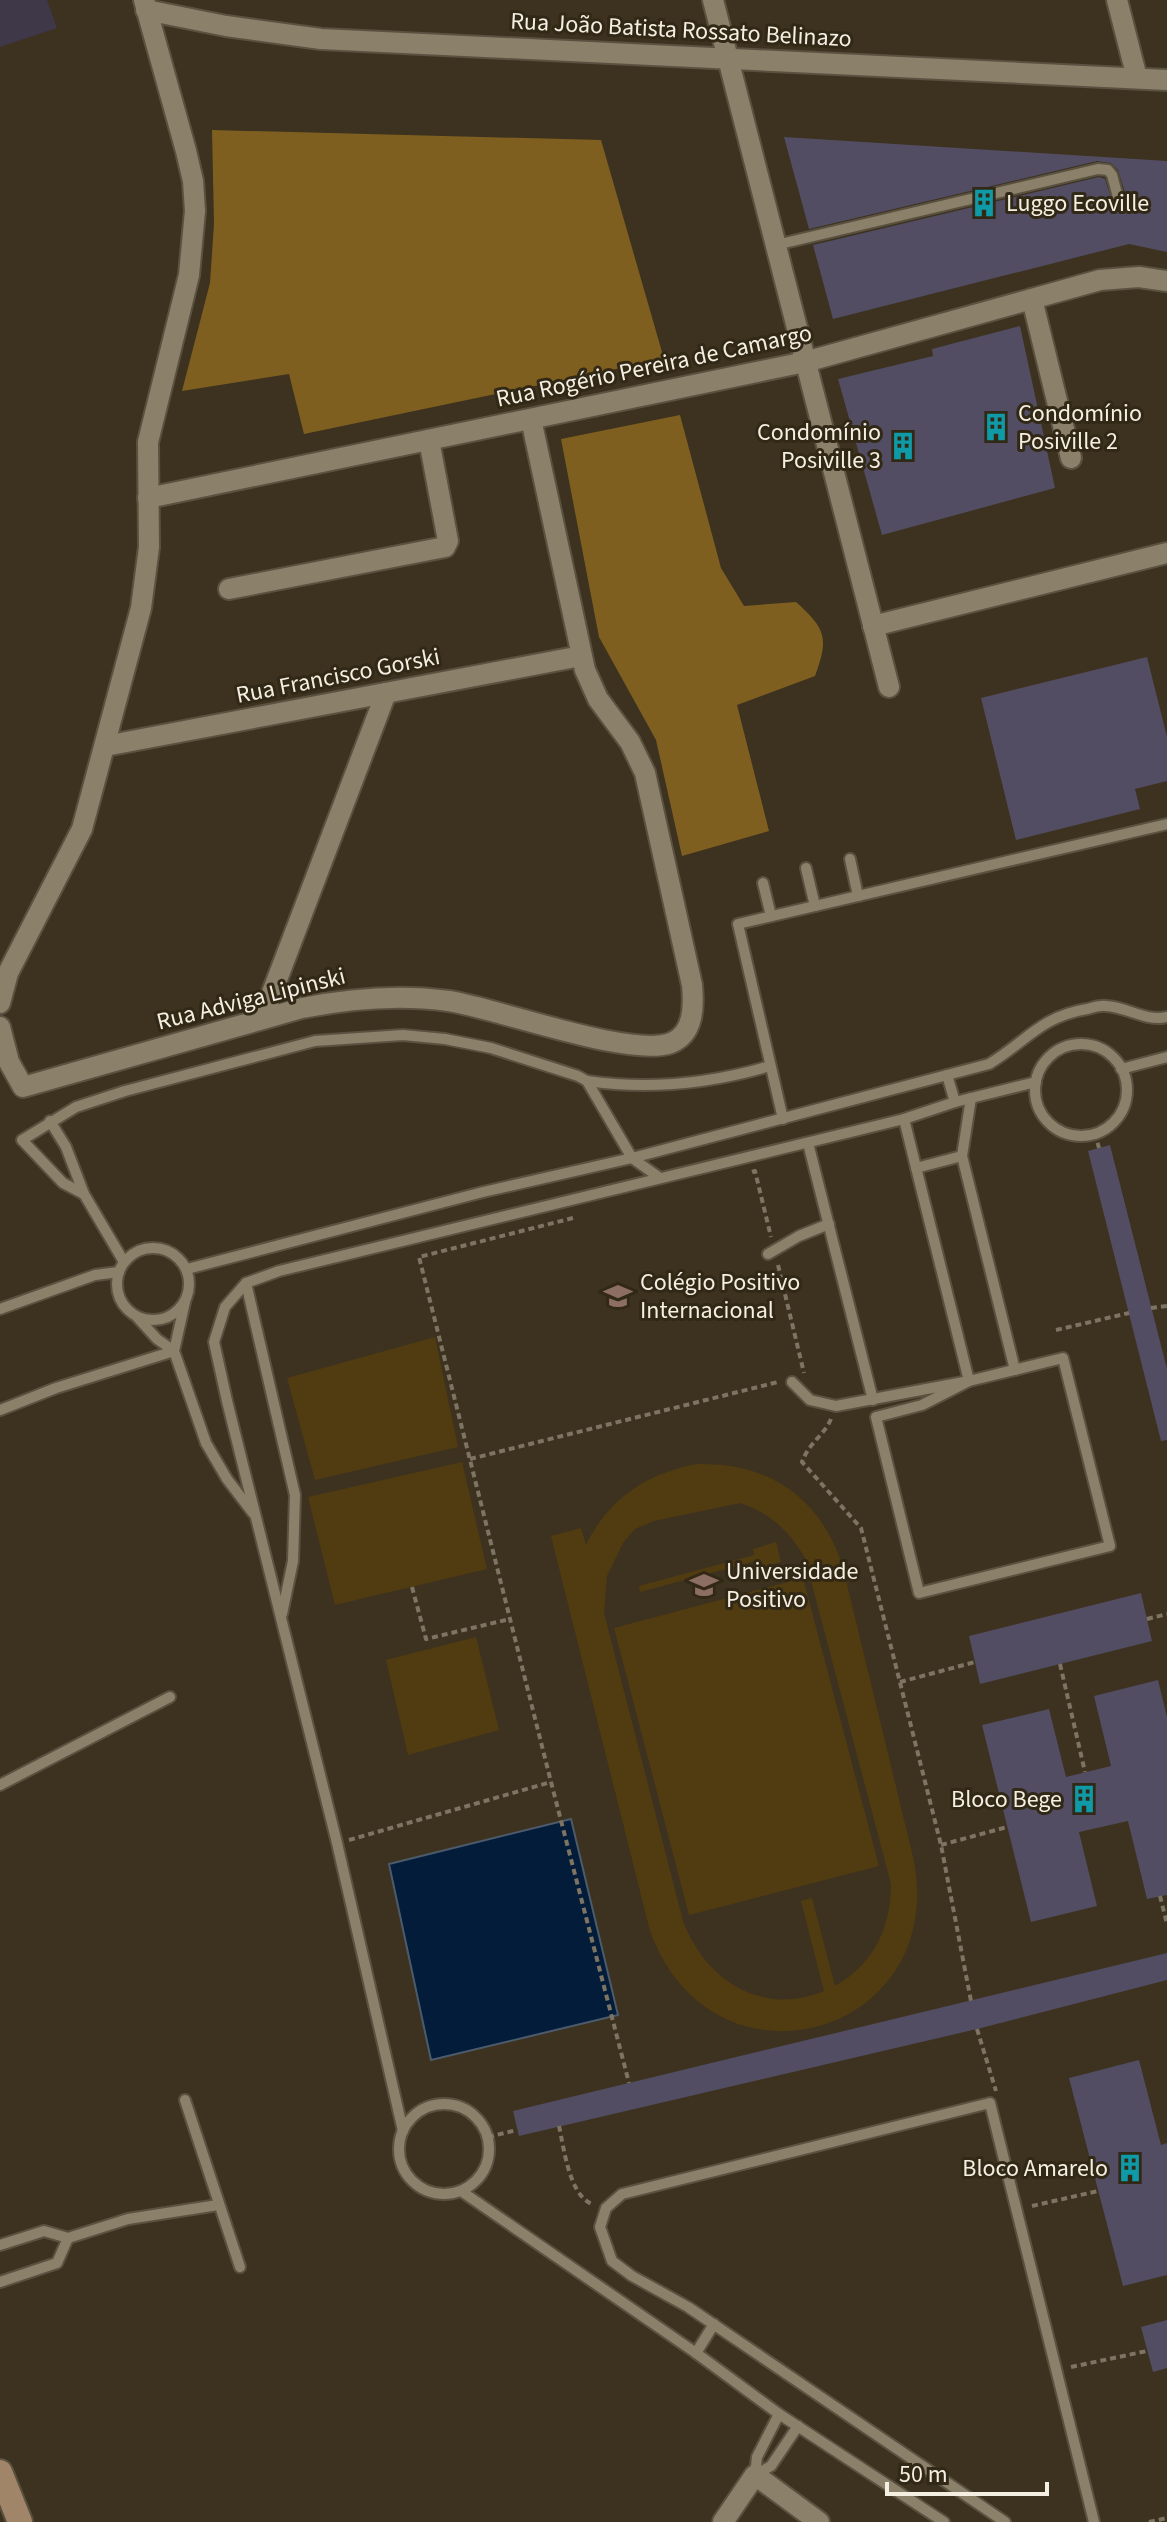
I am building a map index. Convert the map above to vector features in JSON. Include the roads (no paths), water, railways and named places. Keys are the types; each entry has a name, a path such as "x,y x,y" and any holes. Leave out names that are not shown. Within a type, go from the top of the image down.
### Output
{"main road":[{"path":"0,2472 20,2522"}],"street":[{"path":"713,0 889,687"},
{"path":"1117,0 1137,78"},
{"path":"0,1003 8,973 79,838 147,577 148,442 189,275 195,211 193,181 186,151 145,5"},
{"name":"Rua João Batista Rossato Belinazo","path":"145,5 239,28 321,39 1167,80"},
{"name":"Rua Rogério Pereira de Camargo","path":"148,498 805,362 1119,277 1167,281"},
{"path":"1032,299 1071,458"},
{"path":"531,419 581,656"},
{"path":"229,589 445,547 448,541 429,440"},
{"path":"873,626 1167,553"},
{"name":"Rua Francisco Gorski","path":"105,746 581,656"},
{"name":"Rua Adviga Lipinski","path":"0,1027 9,1062 23,1087 262,1019 341,1000 409,997 479,1007 624,1044 650,1047 669,1044 681,1038 689,1026 693,1010 692,985 651,789 630,742 590,684 581,656"},
{"path":"262,1019 386,693"},
{"path":"723,2522 755,2475 819,2522"}],"lane":[{"path":"776,245 1098,169 1108,170 1112,175 1119,201"},
{"path":"783,1119 738,924 1167,824"},
{"path":"850,859 858,896"},
{"path":"806,868 815,906"},
{"path":"763,883 771,916"},
{"path":"187,1269 483,1192 632,1158 989,1064 1012,1050 1028,1033 1063,1013 1105,1005 1155,1020 1167,1017"},
{"path":"84,1194 63,1183 22,1140 76,1107 315,1041 403,1035 445,1039 491,1048 587,1081 623,1086 686,1085 734,1077 770,1066"},
{"path":"1074,1044 1088,1044 1113,1057 1121,1069 1127,1092 1125,1103 1112,1124 1095,1133 1074,1136 1059,1131 1039,1111 1035,1096 1040,1068 1060,1049 1074,1044"},
{"path":"1121,1069 1167,1057"},
{"path":"947,1075 955,1102"},
{"path":"587,1081 632,1158 660,1178"},
{"path":"403,2131 337,1843 214,1342 225,1307 246,1283 279,1271 808,1143 1036,1082"},
{"path":"971,1098 962,1156 1015,1370"},
{"path":"904,1119 969,1381"},
{"path":"50,1121 66,1147 84,1194 122,1267 118,1289 124,1305 157,1339 174,1351"},
{"path":"808,1143 873,1400"},
{"path":"916,1168 962,1156"},
{"path":"771,1252 829,1224"},
{"path":"0,1309 122,1267 141,1250 155,1248 168,1251 179,1259 187,1269 189,1286 174,1351 206,1443 227,1479 256,1518"},
{"path":"246,1283 295,1495 293,1561 282,1617"},
{"path":"136,1316 156,1320 172,1315 185,1302"},
{"path":"0,1410 56,1388 174,1351"},
{"path":"792,1379 810,1400 836,1406 969,1381 1063,1358 1110,1546 919,1593 876,1417 922,1405 969,1381"},
{"path":"0,1785 170,1697"},
{"path":"185,2100 240,2267"},
{"path":"1005,2522 714,2324 612,2261 600,2227 606,2208 622,2194 990,2103 1094,2522"},
{"path":"435,2105 457,2106 476,2117 488,2137 489,2158 479,2178 461,2191 443,2195 426,2191 411,2181 402,2166 399,2148 403,2131 416,2114 435,2105"},
{"path":"461,2191 779,2414 944,2522"},
{"path":"0,2245 44,2231 68,2238 128,2219 218,2205"},
{"path":"0,2282 57,2263 68,2238"},
{"path":"696,2353 714,2324"},
{"path":"755,2475 757,2457 779,2414"},
{"path":"755,2475 771,2466 798,2426"}],"water":[{"path":"571,1819 618,2015 431,2060 389,1864"}],"place":[{"name":"Luggo Ecoville","path":"984,203"},
{"name":"Condomínio Posiville 2","path":"996,427"},
{"name":"Condomínio Posiville 3","path":"903,446"},
{"name":"Colégio Positivo Internacional","path":"618,1296"},
{"name":"Universidade Positivo","path":"704,1585"},
{"name":"Bloco Bege","path":"1084,1799"},
{"name":"Bloco Amarelo","path":"1130,2168"}]}
